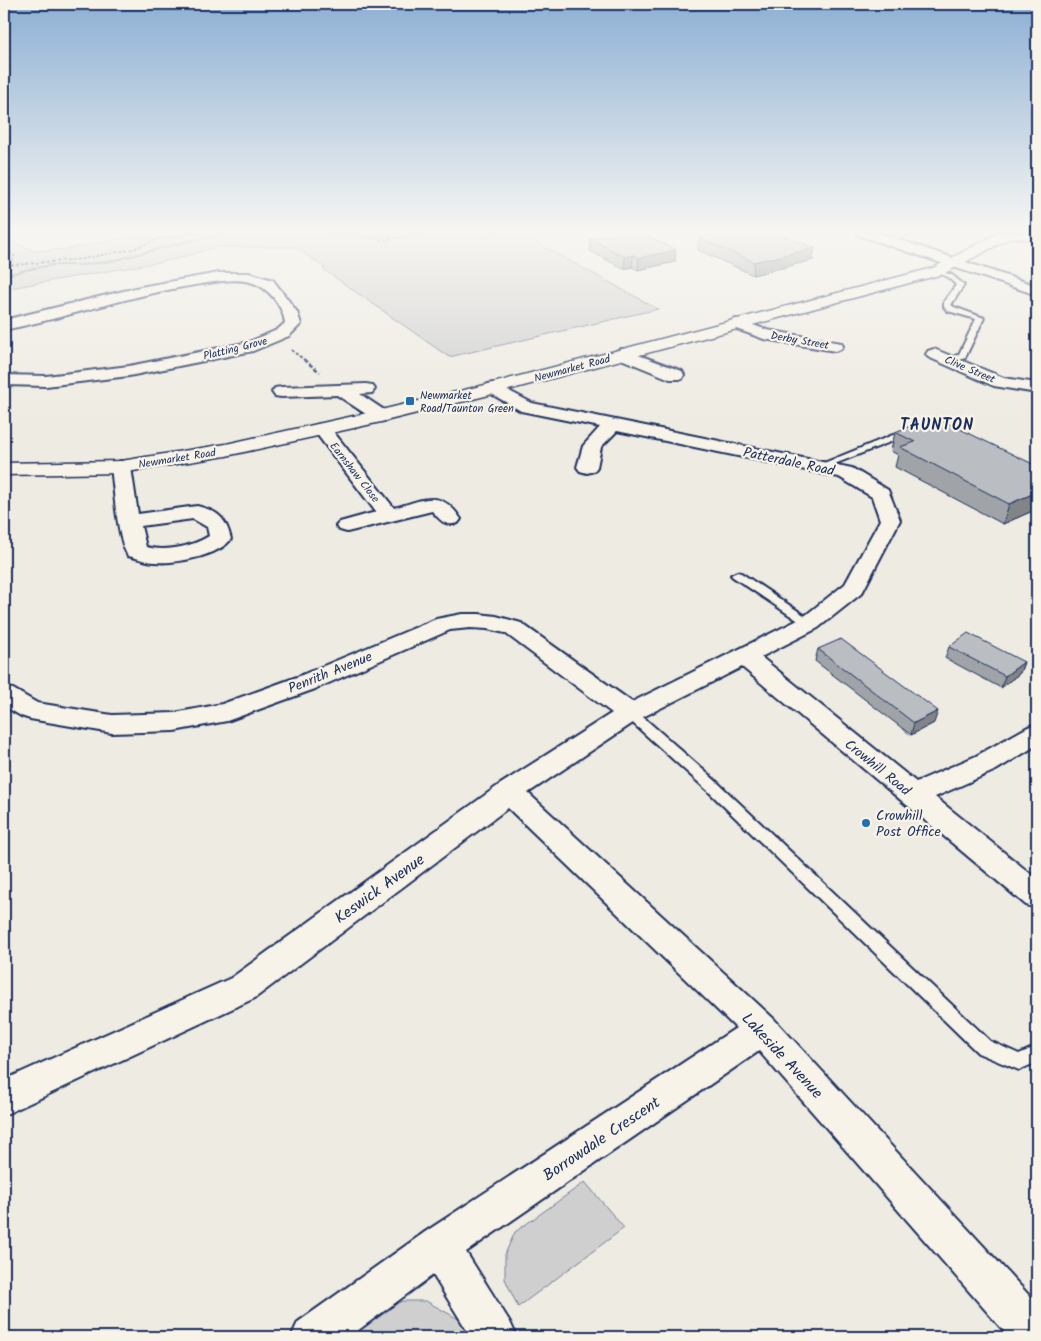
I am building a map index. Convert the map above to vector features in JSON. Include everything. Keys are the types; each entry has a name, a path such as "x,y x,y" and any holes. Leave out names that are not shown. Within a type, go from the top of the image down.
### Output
{"main road":[{"name":"Newmarket Road","path":"4,469 121,467 226,450 322,430 494,388 844,295"}],"street":[{"name":"Platting Grove","path":"4,325 122,295"},
{"name":"Platting Grove","path":"4,380 46,381 129,371 253,346 284,333 293,324 293,316 277,295"},
{"name":"Derby Street","path":"736,324 764,334 835,346"},
{"path":"622,354 676,375"},
{"name":"Clive Street","path":"934,354 1000,382 1037,388"},
{"name":"Patterdale Road","path":"494,388 526,407 845,472 881,494 890,520 854,588 810,623 743,655"},
{"path":"281,392 366,389"},
{"path":"341,390 381,416"},
{"path":"587,467 592,446 612,425"},
{"name":"Earnshaw Close","path":"322,430 388,515"},
{"path":"121,467 129,521"},
{"name":"Earnshaw Close","path":"346,526 436,504 451,519"},
{"name":"Penrith Avenue","path":"4,695 30,710 112,724 174,722 227,712 306,683 444,624 467,619 499,622 513,628 630,713"},
{"name":"Keswick Avenue","path":"4,1098 243,988 509,792 630,713 743,655"},
{"name":"Crowhill Road","path":"743,655 1037,896"},
{"path":"912,795 986,763 1037,733"},
{"name":"Lakeside Avenue","path":"509,792 762,1030 1037,1336"},
{"name":"Borrowdale Crescent","path":"314,1337 439,1246 762,1030"},
{"path":"439,1246 495,1337"}],"lane":[{"path":"950,361 962,356 980,318 951,309 947,305 953,295"},
{"path":"819,467 896,435 922,427"},
{"path":"737,574 810,623"},
{"path":"630,713 712,786 984,1048 1019,1062 1037,1054"}],"path":[{"path":"272,339 281,342 341,390"}],"shaded area":[{"path":"360,295 632,295 658,309 449,357"},
{"path":"585,1182 624,1228 518,1307 505,1279 505,1254 515,1232"},
{"path":"403,1301 426,1301 462,1321 472,1337 341,1337 379,1309"}],"building":[{"path":"935,417 1037,466 1037,492 1009,504 900,447 915,442 895,432"},
{"path":"968,633 1024,662 1005,676 949,647"},
{"path":"841,639 938,711 914,723 818,649"}],"place":[{"name":"Newmarket Road/Taunton Green","path":"410,401"},
{"name":"Crowhill Post Office","path":"866,823"}],"district":[{"name":"TAUNTON","path":"937,424"}]}
